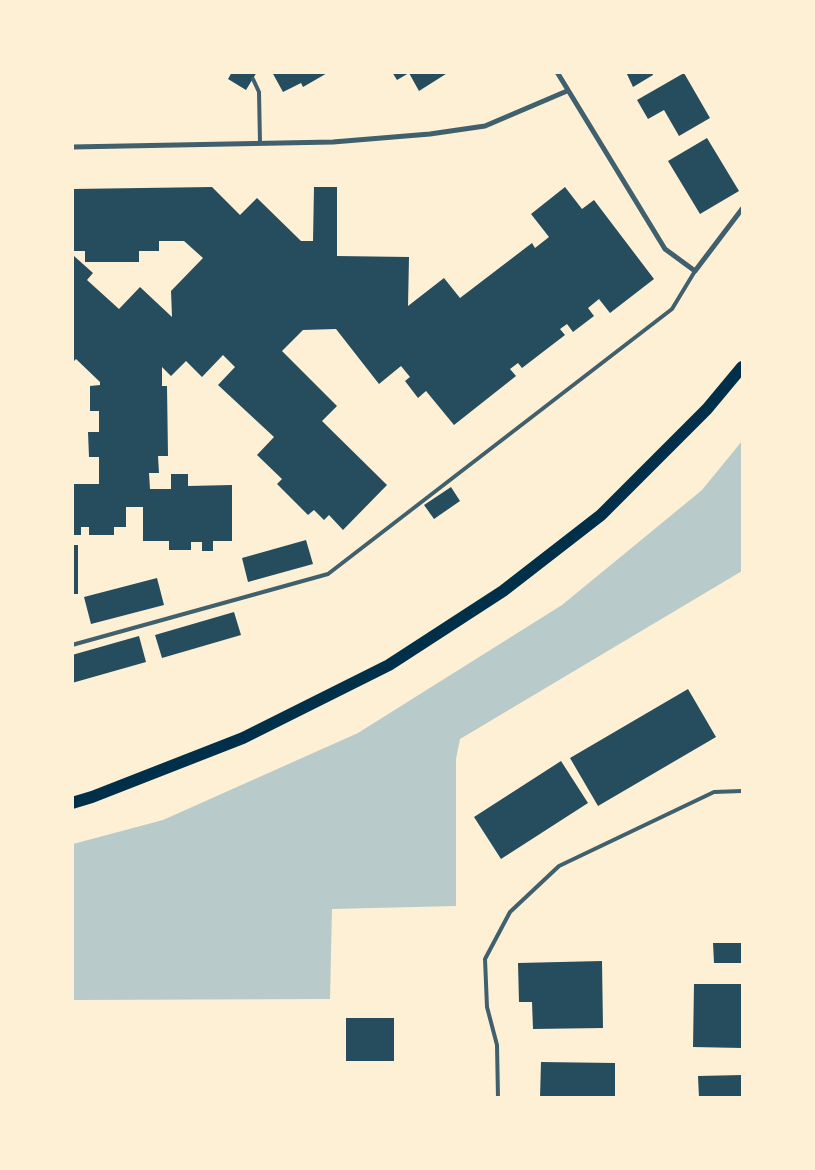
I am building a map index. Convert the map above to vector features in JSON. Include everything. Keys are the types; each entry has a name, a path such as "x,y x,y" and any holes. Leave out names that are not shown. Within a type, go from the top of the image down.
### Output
{"main road":[{"path":"72,803 243,738 389,665 503,592 601,515 707,409 742,367"}],"street":[{"path":"557,72 665,249 695,271 742,209"},
{"path":"72,147 334,142 412,136 486,126 567,91"}],"lane":[{"path":"253,79 258,92 260,143"},
{"path":"72,645 328,574 672,309 695,271"},
{"path":"498,1098 497,1045 487,1007 486,959 510,912 558,866 714,792 742,791"}],"shaded area":[{"path":"742,441 742,571 460,739 456,759 456,906 332,909 330,999 73,1000 73,844 163,820 358,733 562,605 702,490"}],"building":[{"path":"232,72 257,72 246,90 228,79"},
{"path":"272,72 329,72 303,87 301,83 283,92"},
{"path":"392,72 449,72 419,91 409,73 397,80"},
{"path":"626,72 652,72 653,75 633,87"},
{"path":"684,73 710,118 679,136 664,110 648,119 637,100"},
{"path":"707,138 739,191 700,214 668,161"},
{"path":"212,187 240,215 257,198 301,241 313,241 314,187 337,187 337,256 409,257 408,306 444,278 460,298 532,243 535,248 549,237 531,214 565,187 582,209 594,200 654,279 610,313 599,299 588,308 594,316 573,332 567,324 560,329 565,335 522,368 518,363 510,369 516,376 454,425 426,391 418,398 405,381 410,377 401,366 379,384 336,329 303,330 282,351 337,406 322,421 387,485 343,530 329,515 324,520 314,510 308,515 277,484 282,479 257,455 274,437 218,385 235,367 223,355 202,377 186,361 171,376 162,367 162,386 167,386 168,456 158,456 159,473 149,473 150,489 171,489 171,474 188,474 188,486 232,485 232,541 213,541 213,551 202,551 202,542 191,542 191,550 169,550 169,541 143,541 143,507 126,507 126,527 114,527 114,535 89,535 89,527 81,527 81,535 72,535 72,484 99,484 99,457 89,457 88,432 99,432 99,411 90,411 90,386 100,385 100,382 76,359 72,363 72,257 74,256 93,273 87,280 119,309 140,287 172,317 171,291 203,258 184,241 159,241 159,251 139,251 139,262 85,262 85,251 72,251 72,189"},
{"path":"451,487 460,501 434,519 424,505"},
{"path":"306,540 313,564 248,582 242,558"},
{"path":"72,545 78,545 78,594 72,594"},
{"path":"157,578 164,605 91,624 84,597"},
{"path":"234,612 241,635 162,658 155,635"},
{"path":"139,636 146,662 72,683 72,655"},
{"path":"688,689 716,737 598,806 570,758"},
{"path":"561,761 588,803 501,859 474,817"},
{"path":"713,943 742,943 742,963 714,963"},
{"path":"602,961 603,1028 533,1029 532,1002 519,1002 518,963"},
{"path":"694,984 742,984 742,1048 693,1047"},
{"path":"346,1018 394,1018 394,1061 346,1061"},
{"path":"541,1062 615,1063 615,1098 540,1098"},
{"path":"742,1075 742,1098 699,1098 698,1076"}]}
